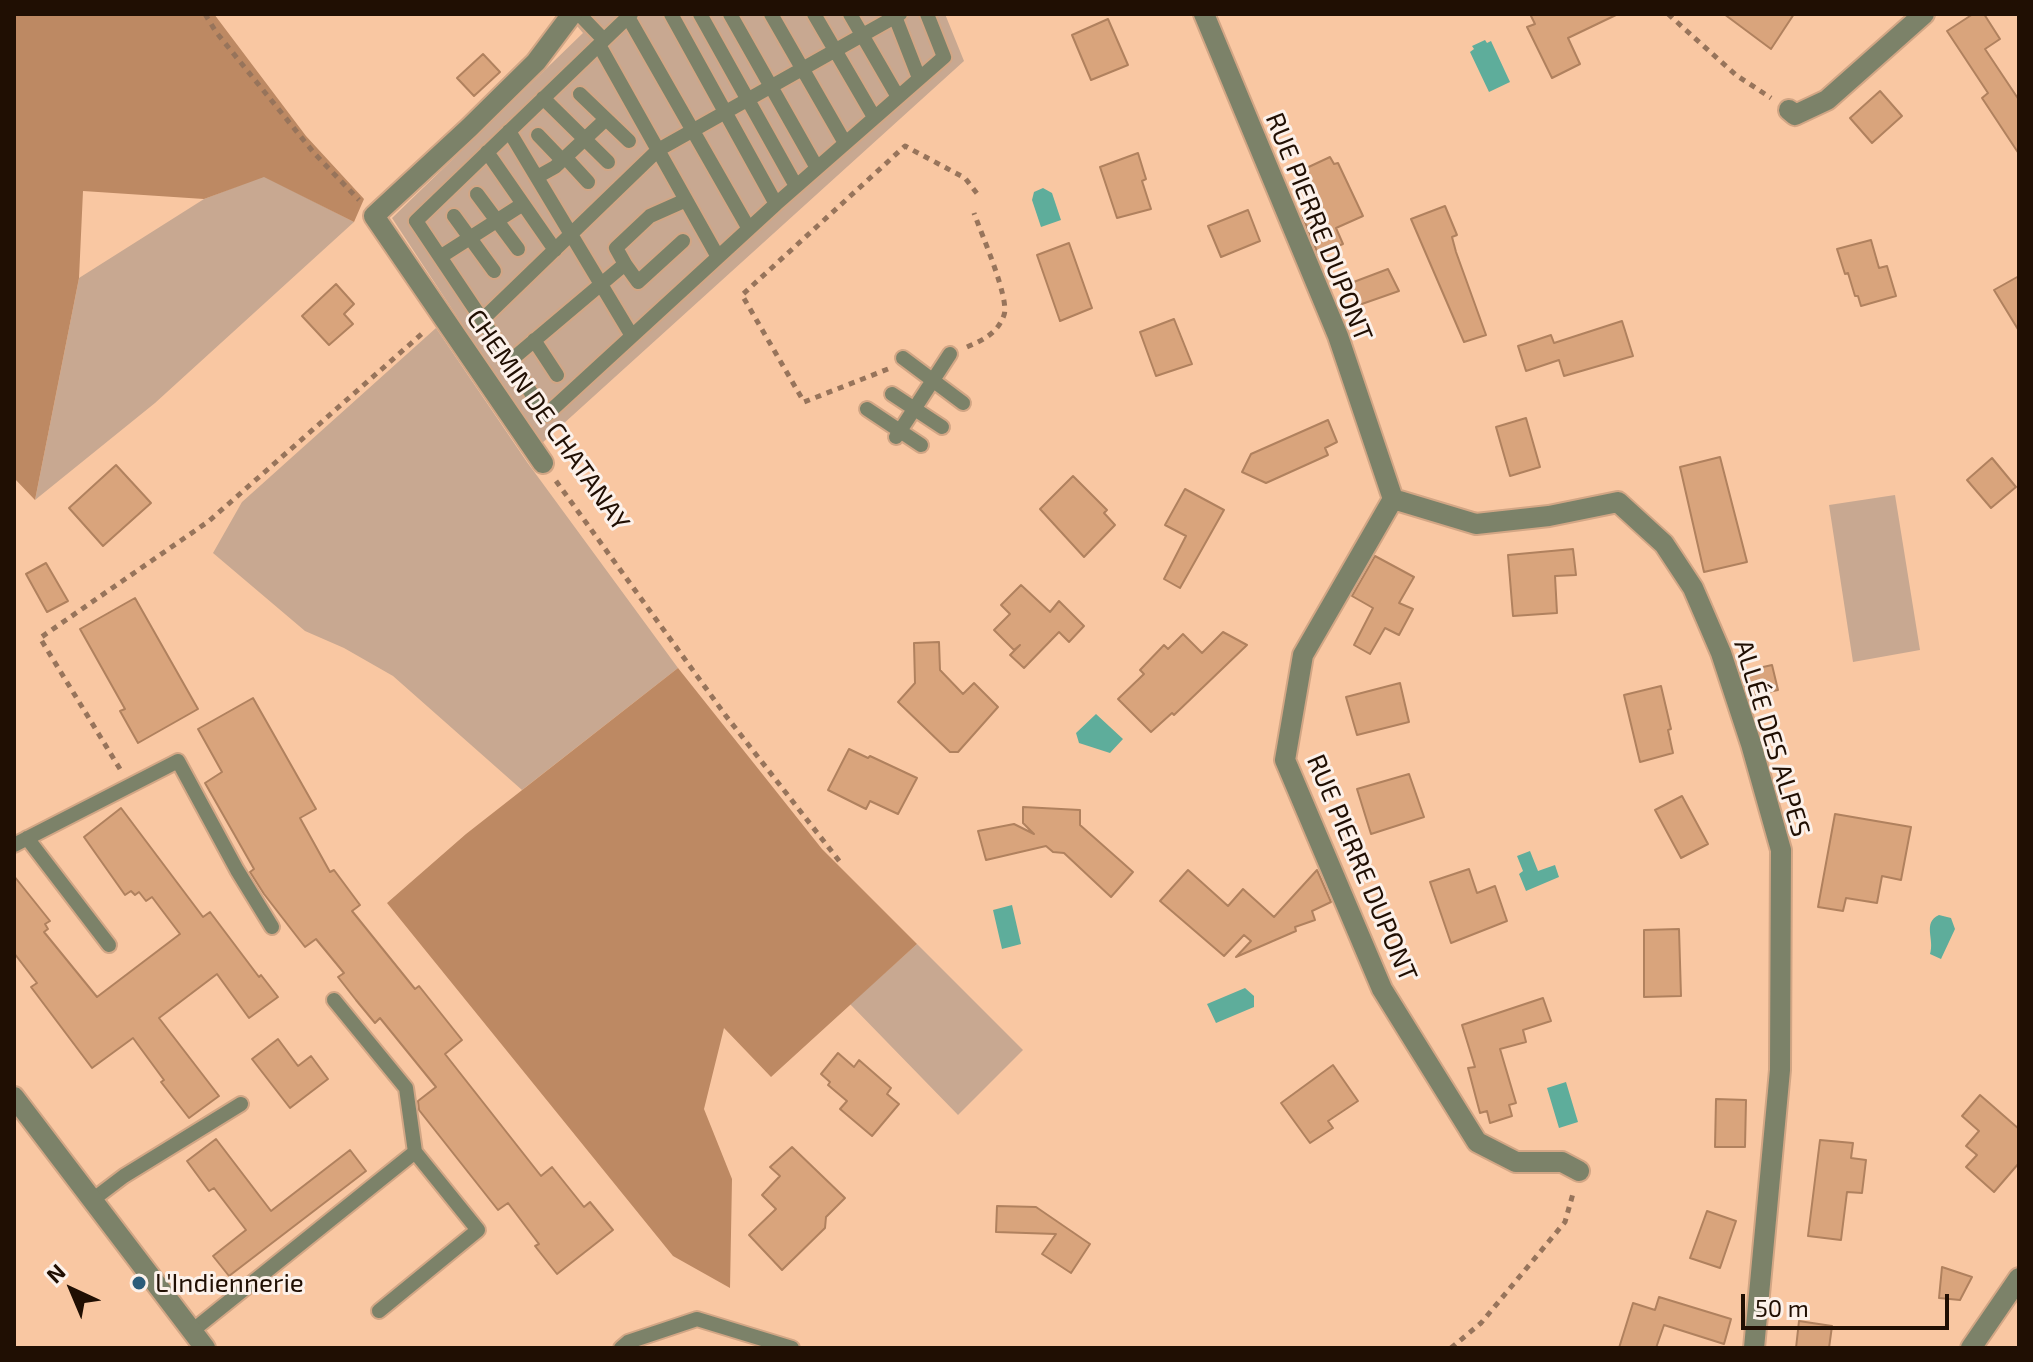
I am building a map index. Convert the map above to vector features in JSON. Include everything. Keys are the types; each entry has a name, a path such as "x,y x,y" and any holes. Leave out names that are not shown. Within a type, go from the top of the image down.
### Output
{"street":[{"path":"374,216 536,62 572,14"},
{"name":"RUE PIERRE DUPONT","path":"1204,14 1338,336 1393,499 1303,655 1285,760 1382,989 1477,1142 1516,1162 1562,1162 1579,1171"},
{"path":"1789,110 1795,115 1827,100 1924,14"},
{"name":"CHEMIN DE CHATANAY","path":"374,216 543,463"},
{"name":"ALLÉE DES ALPES","path":"1393,499 1476,524 1549,516 1618,502 1664,544 1693,588 1721,653 1781,850 1780,1070 1754,1348"},
{"path":"14,1097 198,1340"},
{"path":"1971,1348 2019,1278"}],"lane":[{"path":"579,14 601,43 718,257"},
{"path":"671,14 776,204"},
{"path":"700,14 796,186"},
{"path":"730,14 817,168"},
{"path":"771,14 845,143"},
{"path":"814,14 874,117"},
{"path":"850,14 898,97"},
{"path":"749,229 629,15 416,221 546,415 796,186 944,57 927,14"},
{"path":"482,320 658,150 896,15 919,78"},
{"path":"580,94 629,141"},
{"path":"543,98 608,162"},
{"path":"537,177 563,159 606,119"},
{"path":"509,131 632,336"},
{"path":"538,135 588,182"},
{"path":"487,152 555,250"},
{"path":"477,194 518,249"},
{"path":"683,241 638,282 616,248 650,216 686,200"},
{"path":"440,257 523,204"},
{"path":"454,216 494,271"},
{"path":"510,361 625,264"},
{"path":"534,340 557,375"},
{"path":"898,434 950,354"},
{"path":"903,358 963,403"},
{"path":"892,394 942,427"},
{"path":"867,409 898,434 921,445"},
{"path":"109,945 21,842 178,761 272,927"},
{"path":"334,1000 406,1088 415,1152 478,1230 379,1311"},
{"path":"91,1201 124,1176 241,1104"},
{"path":"198,1340 415,1152"},
{"path":"621,1348 628,1342 697,1319 792,1348"}],"path":[{"path":"205,14 216,32 314,153 374,216"},
{"path":"1668,14 1736,75 1789,110"},
{"path":"889,369 804,402 742,295 905,146 965,178 979,196"},
{"path":"950,354 993,333 1005,313 1003,292 974,213"},
{"path":"130,785 40,638 209,521 444,315"},
{"name":"CHEMIN DE CHATANAY","path":"543,463 726,716 840,862"},
{"path":"1451,1348 1481,1323 1565,1222 1579,1171"}],"shaded area":[{"path":"14,14 214,14 306,136 364,199 354,222 264,177 204,199 83,191 79,278 35,500 14,478"},
{"path":"945,14 964,61 541,444 392,218 583,33 577,26 590,15"},
{"path":"264,176 354,222 155,403 35,500 79,278 204,199"},
{"path":"436,328 527,462 678,668 522,790 393,676 344,648 305,631 213,553 242,502"},
{"path":"1895,495 1920,650 1853,662 1829,505"},
{"path":"678,668 822,849 917,944 771,1077 724,1028 704,1109 732,1179 730,1288 673,1256 387,903 466,834"},
{"path":"917,944 1023,1050 958,1115 850,1004"}],"water":[{"path":"1485,40 1487,43 1491,41 1510,82 1489,92 1470,52 1474,49 1472,46"},
{"path":"1043,188 1052,193 1061,220 1041,227 1032,200 1034,192"},
{"path":"1096,714 1123,739 1110,753 1079,743 1076,733"},
{"path":"1530,851 1538,871 1555,865 1559,877 1526,891 1519,874 1523,871 1517,856"},
{"path":"1012,905 1021,944 1002,949 993,910"},
{"path":"1939,915 1951,918 1955,929 1941,959 1930,954 1931,922"},
{"path":"1245,988 1254,996 1254,1007 1216,1023 1207,1004"},
{"path":"1566,1082 1578,1122 1559,1128 1547,1088"}],"building":[{"path":"1530,14 1618,14 1568,38 1580,64 1552,78 1527,27 1535,24"},
{"path":"1724,14 1794,14 1771,49"},
{"path":"1973,14 1984,14 2000,39 1985,49 2019,100 2019,154 1982,98 1988,93 1947,31"},
{"path":"1108,19 1128,65 1091,80 1072,35"},
{"path":"483,54 500,72 474,96 457,78"},
{"path":"1880,91 1902,116 1872,143 1850,118"},
{"path":"1138,153 1146,179 1142,181 1151,209 1117,218 1100,167"},
{"path":"1330,157 1334,164 1338,163 1363,216 1336,228 1343,244 1318,254 1302,215 1318,208 1300,171"},
{"path":"1445,206 1457,235 1452,237 1456,252 1486,335 1464,342 1411,219"},
{"path":"1248,210 1260,241 1221,257 1208,226"},
{"path":"1871,240 1879,268 1887,266 1896,296 1861,306 1837,249"},
{"path":"1069,243 1092,308 1060,321 1037,255"},
{"path":"1388,269 1399,291 1359,305 1351,283"},
{"path":"2019,276 2019,331 1994,290"},
{"path":"336,284 354,304 344,314 353,324 329,345 302,316"},
{"path":"1174,319 1192,364 1156,376 1140,332"},
{"path":"1622,321 1633,356 1564,376 1559,360 1526,371 1518,346 1551,335 1554,343"},
{"path":"1526,418 1540,467 1510,476 1496,427"},
{"path":"1328,420 1337,442 1325,448 1328,455 1266,483 1242,472 1251,454"},
{"path":"1720,457 1747,562 1704,572 1680,467"},
{"path":"1992,458 2016,487 1991,508 1967,480"},
{"path":"116,465 151,503 103,546 69,508"},
{"path":"1073,476 1107,510 1104,513 1115,525 1084,557 1040,509"},
{"path":"1185,489 1224,510 1180,588 1164,579 1186,536 1165,525"},
{"path":"1573,549 1576,575 1555,576 1557,613 1513,616 1508,555"},
{"path":"1375,556 1414,577 1399,603 1413,609 1399,635 1385,628 1370,654 1354,645 1373,608 1352,596"},
{"path":"46,563 68,601 47,612 26,574"},
{"path":"1021,585 1050,612 1059,601 1084,626 1069,642 1059,632 1024,668 1010,655 1020,645 1014,650 994,630 1010,614 1001,605"},
{"path":"135,598 198,709 138,743 120,711 125,709 80,629"},
{"path":"1223,632 1247,645 1174,715 1172,713 1151,732 1118,699 1144,674 1140,670 1164,645 1168,649 1183,634 1202,653"},
{"path":"939,642 940,670 963,694 974,683 998,707 958,752 950,752 898,702 915,683 914,643"},
{"path":"1772,665 1778,690 1749,696 1741,672"},
{"path":"1400,683 1409,722 1357,735 1346,697"},
{"path":"1661,686 1673,753 1640,762 1624,695"},
{"path":"253,698 316,809 300,818 330,872 334,870 360,905 352,911 415,989 419,986 462,1040 445,1054 541,1176 552,1167 584,1207 590,1202 613,1230 557,1274 508,1203 498,1210 419,1110 418,1101 436,1087 380,1018 375,1023 356,1000 338,977 344,973 316,939 305,947 250,872 254,869 205,783 222,772 198,729"},
{"path":"849,749 917,778 898,814 870,801 866,809 828,790"},
{"path":"1409,774 1424,817 1371,834 1357,789"},
{"path":"1682,796 1708,844 1681,858 1655,810"},
{"path":"1023,807 1080,810 1080,825 1133,872 1111,897 1064,853 1053,852 1046,846 986,860 978,831 1014,824 1034,834 1023,823"},
{"path":"121,808 203,917 210,912 278,997 249,1018 217,974 159,1018 219,1096 189,1118 133,1038 92,1068 31,987 37,983 14,953 14,876 50,921 45,924 48,929 44,932 97,997 180,934 152,897 146,901 139,892 135,895 131,891 125,895 84,837"},
{"path":"1835,814 1911,827 1901,880 1882,876 1877,903 1846,898 1843,911 1818,907"},
{"path":"1469,869 1477,893 1495,886 1507,921 1451,943 1430,882"},
{"path":"1188,870 1228,906 1243,889 1274,917 1317,870 1331,902 1312,911 1315,920 1295,927 1296,931 1236,957 1251,941 1244,935 1224,956 1160,901"},
{"path":"1679,929 1681,996 1644,997 1644,930"},
{"path":"1543,998 1551,1021 1523,1030 1526,1042 1500,1049 1516,1103 1509,1105 1512,1116 1490,1123 1487,1111 1480,1113 1468,1068 1475,1067 1462,1025"},
{"path":"278,1039 298,1066 311,1056 328,1079 290,1108 252,1059"},
{"path":"838,1053 854,1067 859,1060 891,1088 887,1094 899,1104 872,1136 840,1109 847,1101 828,1085 830,1082 821,1074"},
{"path":"1333,1065 1358,1101 1328,1121 1333,1128 1310,1143 1281,1103"},
{"path":"1980,1095 2019,1129 2019,1163 1994,1192 1966,1167 1977,1155 1966,1146 1979,1131 1962,1116"},
{"path":"1716,1099 1746,1100 1745,1147 1715,1147"},
{"path":"216,1139 271,1211 350,1150 366,1171 229,1276 213,1256 246,1230 214,1188 209,1191 187,1161"},
{"path":"1820,1140 1853,1143 1851,1158 1866,1160 1862,1193 1847,1192 1841,1240 1808,1236"},
{"path":"792,1147 845,1198 826,1217 825,1228 782,1270 749,1235 776,1209 762,1195 780,1176 770,1167"},
{"path":"997,1206 1036,1207 1090,1244 1071,1273 1042,1254 1056,1234 996,1232"},
{"path":"1707,1211 1736,1221 1720,1268 1690,1258"},
{"path":"1942,1267 1972,1277 1960,1300 1939,1298"},
{"path":"1659,1297 1731,1319 1724,1344 1664,1325 1656,1348 1619,1348 1633,1303 1655,1310"},
{"path":"1799,1321 1832,1326 1829,1348 1796,1348"}],"place":[{"name":"L'Indiennerie","path":"139,1283"}]}
